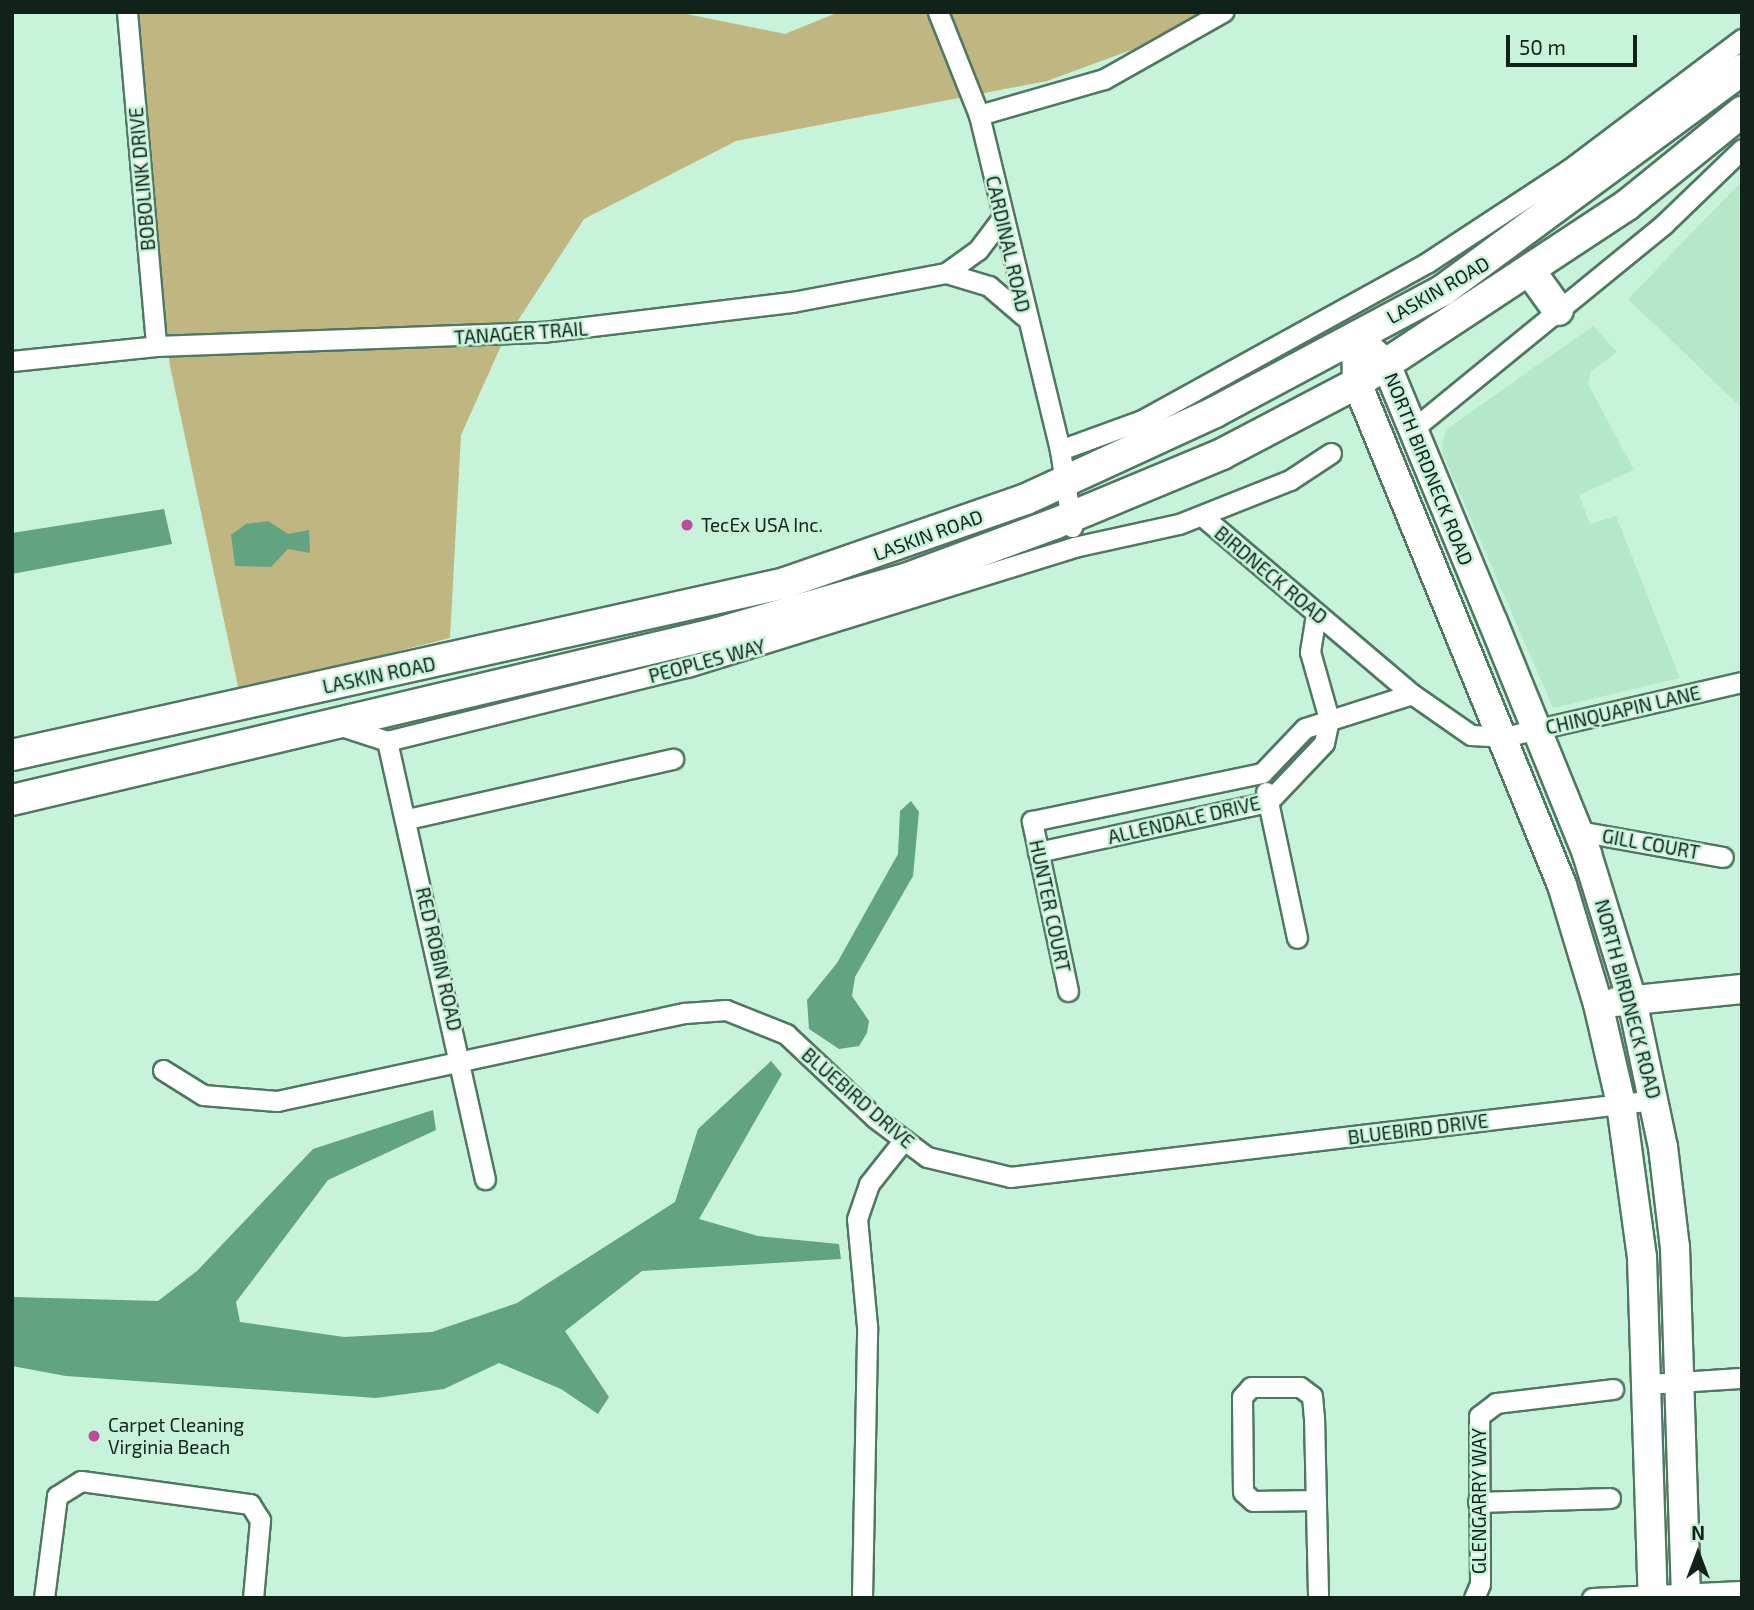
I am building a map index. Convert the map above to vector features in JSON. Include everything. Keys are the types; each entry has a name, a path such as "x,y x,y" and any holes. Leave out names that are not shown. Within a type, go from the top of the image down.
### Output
{"main road":[{"name":"LASKIN ROAD","path":"12,755 598,629 826,571 1066,481 1349,324 1494,258 1742,70"},
{"name":"LASKIN ROAD","path":"12,800 606,661 643,665 905,579 1071,517 1222,454 1357,383 1530,271 1637,197 1742,112"},
{"path":"1530,271 1558,310"},
{"name":"NORTH BIRDNECK ROAD","path":"1349,324 1386,364 1578,831 1632,1000 1655,1100 1675,1247 1682,1381 1686,1596"},
{"name":"NORTH BIRDNECK ROAD","path":"1349,324 1357,383 1504,737 1562,885 1598,1004 1620,1104 1643,1257 1653,1597"},
{"path":"598,629 606,661"},
{"path":"1598,1004 1742,989"}],"street":[{"name":"BOBOLINK DRIVE","path":"127,12 156,346"},
{"name":"CARDINAL ROAD","path":"938,12 979,115 1024,316 1066,481"},
{"path":"979,115 1104,79 1223,12"},
{"name":"LASKIN ROAD","path":"1060,450 1142,421 1349,324 1531,196 1742,39"},
{"path":"1413,429 1664,224 1742,149"},
{"path":"1637,197 1664,224"},
{"name":"TANAGER TRAIL","path":"12,361 156,346 630,325 946,273 978,250 1002,218"},
{"path":"946,273 989,286 1024,316"},
{"path":"1202,516 1290,480 1331,453"},
{"path":"1066,481 1074,547"},
{"name":"BIRDNECK ROAD","path":"1074,547 1202,516 1455,728 1504,737"},
{"name":"PEOPLES WAY","path":"387,741 643,665 1074,547"},
{"path":"1316,613 1310,652 1329,719"},
{"name":"CHINQUAPIN LANE","path":"1504,737 1742,682"},
{"name":"ALLENDALE DRIVE","path":"1032,821 1262,773 1305,728 1412,694"},
{"name":"ALLENDALE DRIVE","path":"1038,852 1268,802 1324,743 1329,719"},
{"path":"335,724 387,741"},
{"name":"RED ROBIN ROAD","path":"387,741 408,820 463,1065 485,1179"},
{"path":"408,820 673,759"},
{"path":"1262,773 1297,938"},
{"name":"HUNTER COURT","path":"1032,821 1068,991"},
{"name":"GILL COURT","path":"1578,831 1723,857"},
{"name":"BLUEBIRD DRIVE","path":"163,1070 203,1095 248,1102 463,1065 685,1013 726,1010 786,1034 903,1141 943,1164 1010,1177 1655,1100"},
{"path":"862,1598 866,1400 858,1219 869,1184 903,1141"},
{"path":"1648,1384 1742,1378"},
{"path":"1316,1500 1248,1499 1243,1459 1245,1391 1307,1390 1316,1500 1318,1598"},
{"name":"GLENGARRY WAY","path":"1474,1598 1480,1584 1476,1426 1487,1408 1544,1394 1613,1390"},
{"path":"44,1598 57,1496 81,1481 250,1504 260,1520 253,1598"},
{"path":"1478,1502 1609,1498"},
{"path":"1592,1598 1686,1596 1742,1591"}],"shaded area":[{"path":"134,12 677,12 785,34 839,12 1201,12 1134,49 1047,81 736,141 584,219 500,348 461,435 450,638 239,691 170,366"},
{"path":"1742,181 1742,408 1628,299"},
{"path":"1593,326 1617,352 1591,371 1588,384 1634,470 1579,495 1590,524 1616,516 1680,678 1553,708 1442,452 1443,440 1447,429"},
{"path":"164,509 172,544 12,574 12,533"},
{"path":"268,521 288,534 309,530 310,553 288,549 271,567 235,566 231,535 246,524"},
{"path":"911,801 919,812 913,876 855,977 852,996 869,1021 867,1033 859,1046 839,1049 809,1029 807,1000 837,963 898,854 900,811"},
{"path":"771,1061 782,1074 699,1219 758,1236 839,1244 841,1259 642,1271 565,1331 609,1397 598,1414 561,1389 499,1363 444,1389 376,1398 66,1376 12,1366 12,1297 158,1301 197,1271 313,1149 433,1110 436,1130 328,1180 236,1302 240,1322 344,1337 432,1332 517,1303 675,1202 698,1129"}],"place":[{"name":"TecEx USA Inc.","path":"687,525"},
{"name":"Carpet Cleaning Virginia Beach","path":"94,1436"}]}
